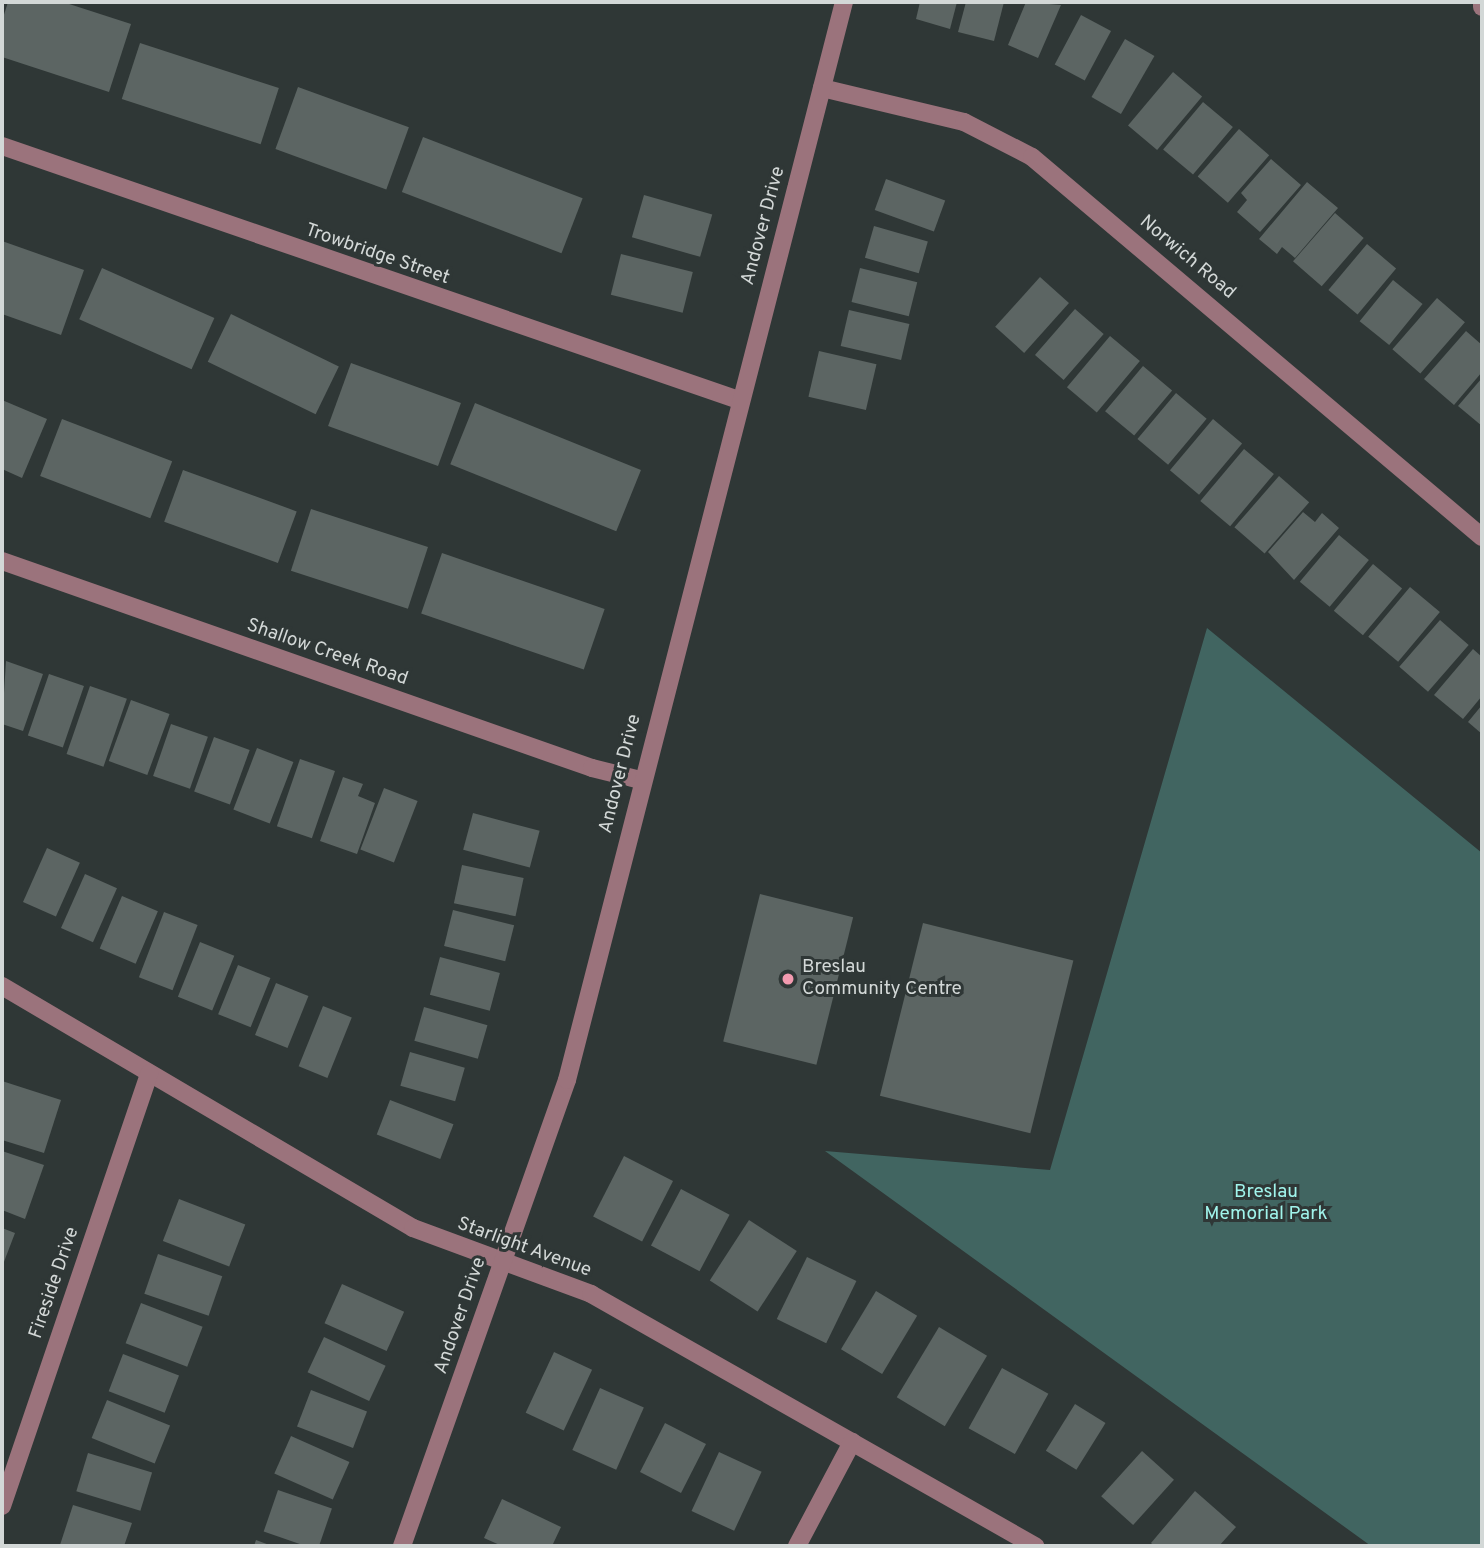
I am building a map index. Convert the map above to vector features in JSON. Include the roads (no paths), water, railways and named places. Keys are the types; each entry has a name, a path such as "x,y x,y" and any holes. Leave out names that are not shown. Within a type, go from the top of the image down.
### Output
{"street":[{"name":"Andover Drive","path":"402,1546 567,1080 640,780 844,2"},
{"path":"1482,2 1482,7"},
{"name":"Norwich Road","path":"822,88 964,122 1032,157 1482,537"},
{"name":"Trowbridge Street","path":"2,146 739,400"},
{"name":"Shallow Creek Road","path":"2,561 593,768 640,780"},
{"name":"Starlight Avenue","path":"2,986 413,1228 592,1294 1035,1546"},
{"name":"Fireside Drive","path":"2,1506 149,1073"},
{"path":"797,1546 852,1442"}],"place":[{"name":"Breslau Community Centre","path":"788,979"}],"park label":[{"name":"Breslau Memorial Park","path":"1266,1204"}]}
